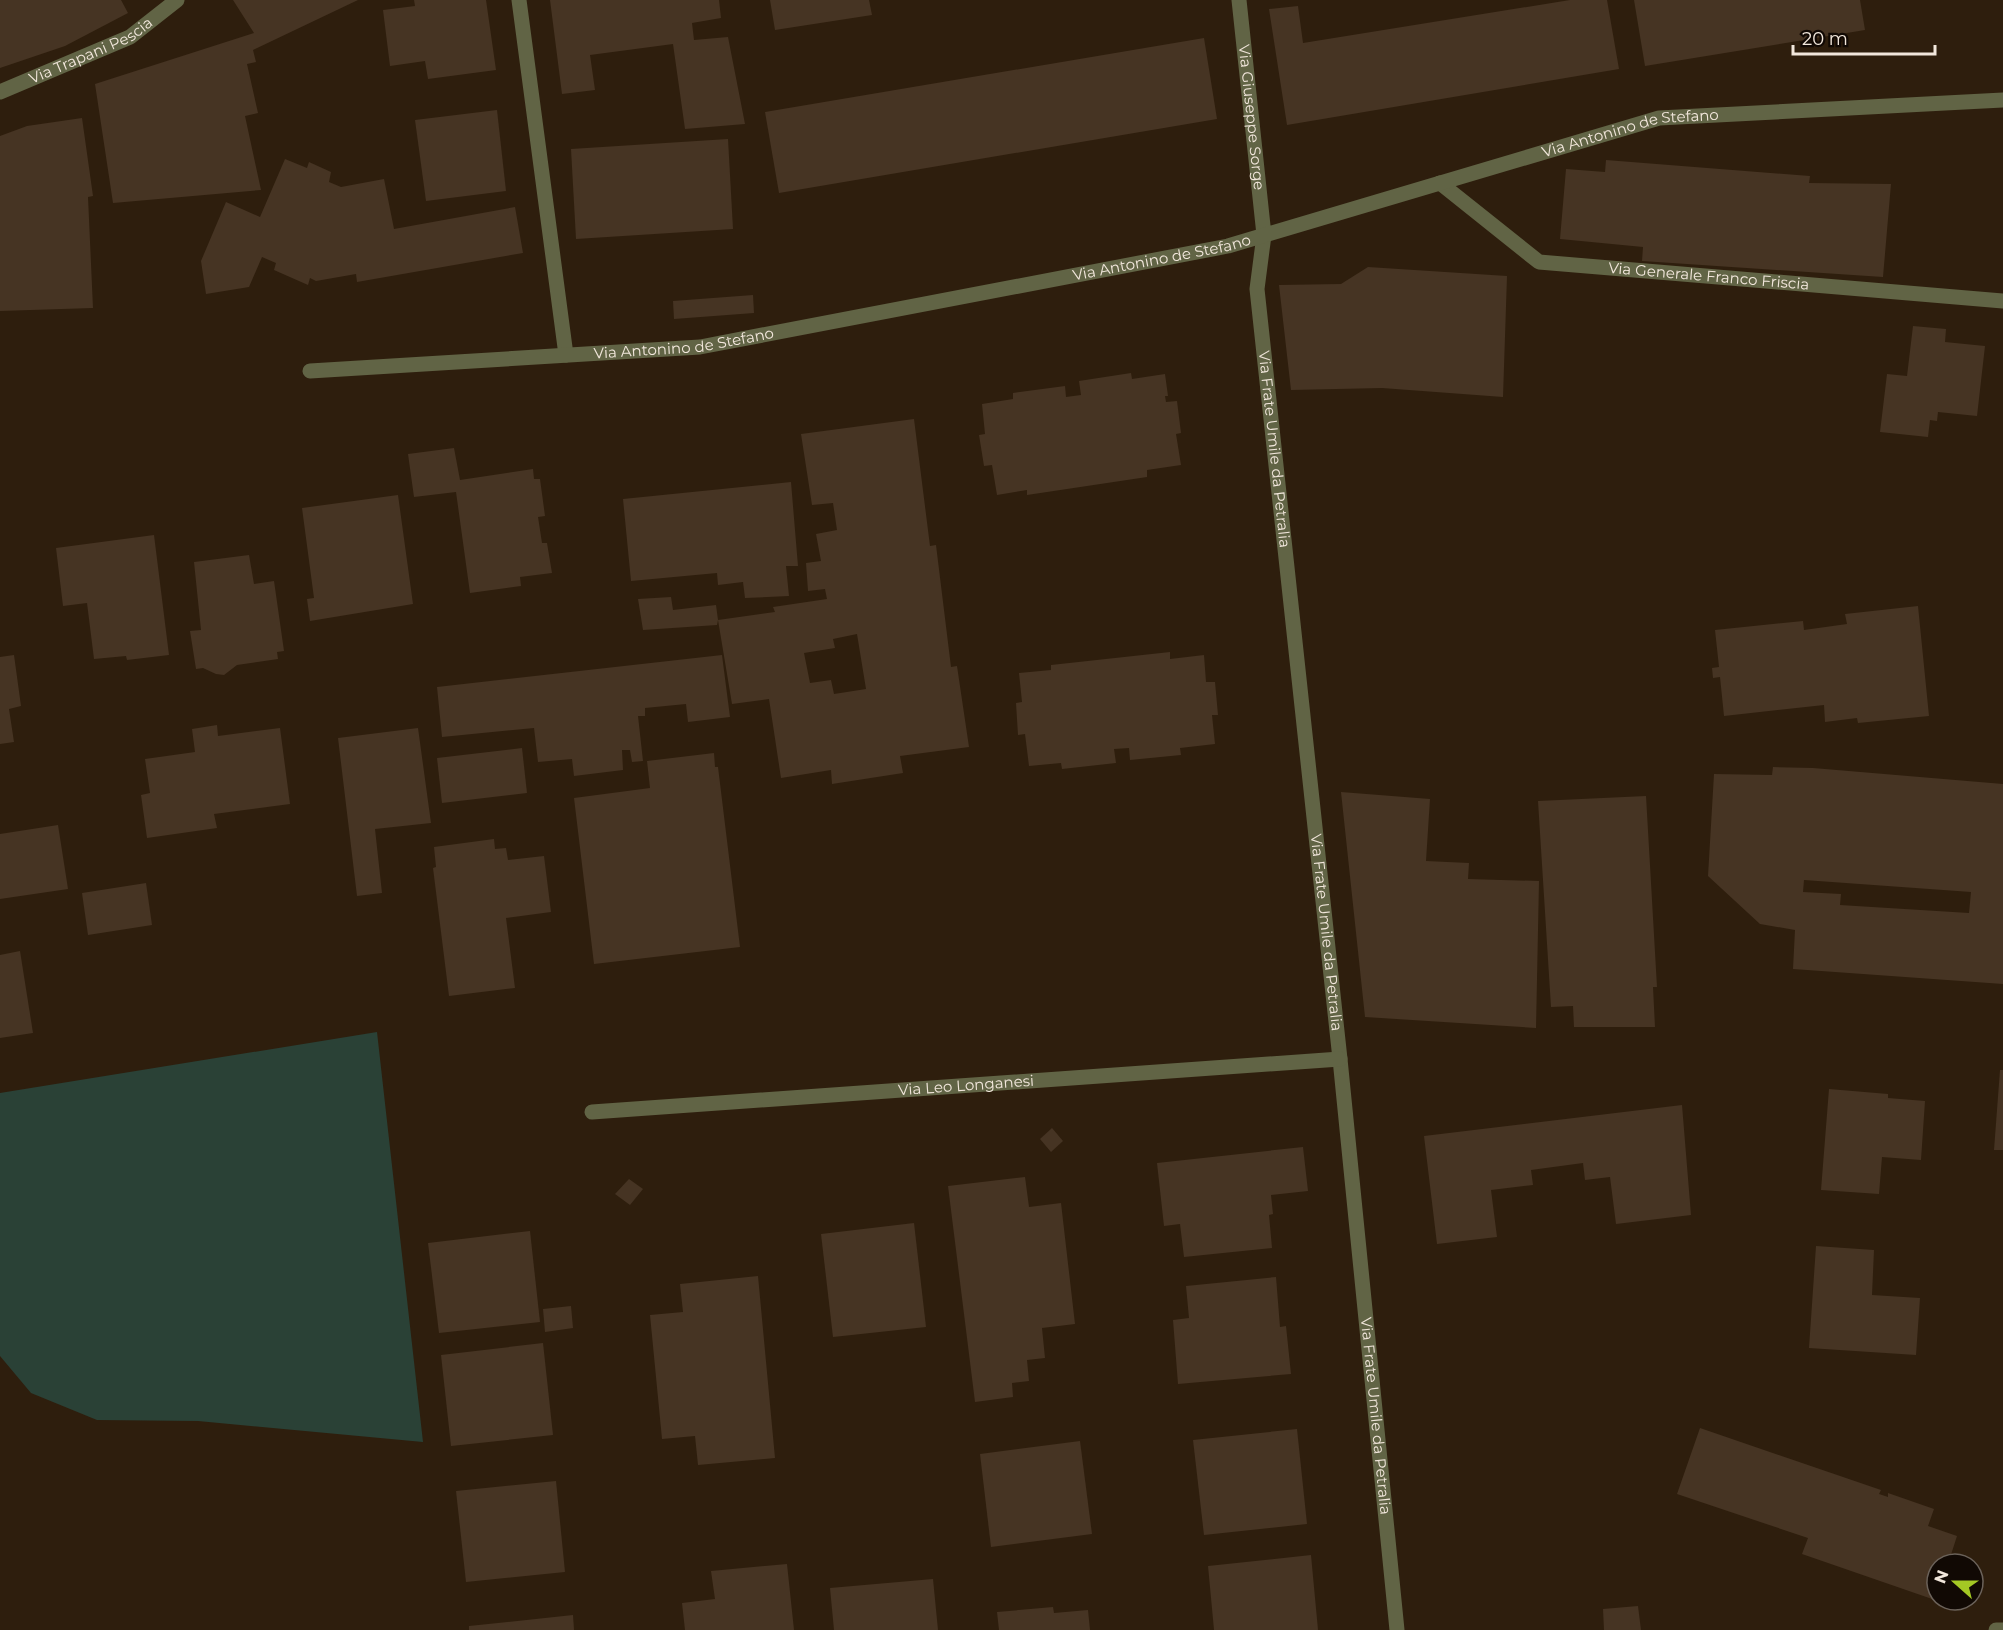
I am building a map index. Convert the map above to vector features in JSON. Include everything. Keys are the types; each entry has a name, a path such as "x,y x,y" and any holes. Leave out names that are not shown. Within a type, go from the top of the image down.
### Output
{"street":[{"name":"Via Trapani Pescia","path":"0,92 130,37 177,0"},
{"path":"519,0 566,355"},
{"name":"Via Giuseppe Sorge","path":"1239,0 1264,235"},
{"name":"Via Antonino de Stefano","path":"310,371 700,347 1228,246 1659,118 2003,100"},
{"name":"Via Generale Franco Friscia","path":"1440,183 1539,262 2003,301"},
{"name":"Via Frate Umile da Petralia","path":"1264,235 1257,289 1340,1059 1397,1630"},
{"name":"Via Leo Longanesi","path":"592,1112 1340,1059"},
{"path":"1996,1630 2003,1630"}],"green space":[{"path":"377,1032 423,1442 198,1421 97,1420 31,1393 0,1356 0,1093"}],"building":[{"path":"0,0 121,0 128,13 65,46 0,68"},
{"path":"233,0 358,0 253,50 256,62 247,64 258,113 245,116 261,190 113,203 95,84 254,33"},
{"path":"414,0 486,0 496,70 428,79 425,61 390,66 383,10 415,6"},
{"path":"550,0 719,0 721,18 692,23 694,40 728,37 745,124 685,129 673,44 590,55 595,90 562,94"},
{"path":"770,0 869,0 872,15 775,30"},
{"path":"1570,0 1607,0 1619,69 1287,125 1269,9 1298,6 1303,43"},
{"path":"1634,0 1860,0 1865,30 1645,66"},
{"path":"1204,38 1217,119 779,193 765,112"},
{"path":"497,110 506,191 426,201 415,120"},
{"path":"82,118 93,196 88,197 93,308 0,311 0,136 27,126"},
{"path":"728,139 733,229 576,239 571,149"},
{"path":"285,159 307,168 309,162 331,172 329,182 341,187 384,179 394,229 515,207 523,253 357,282 356,274 316,281 310,278 308,285 274,270 276,263 262,257 249,287 206,294 201,261 226,202 260,217"},
{"path":"1606,160 1810,176 1809,183 1891,184 1883,277 1642,261 1643,247 1560,239 1566,169 1605,172"},
{"path":"1368,267 1507,276 1503,397 1382,388 1291,390 1279,285 1341,284"},
{"path":"753,295 754,313 674,319 673,301"},
{"path":"1913,326 1946,329 1945,342 1985,346 1977,416 1938,412 1937,421 1930,420 1928,437 1880,432 1887,374 1907,376"},
{"path":"1131,373 1132,379 1165,374 1168,396 1165,396 1166,402 1177,401 1181,433 1176,434 1181,465 1147,470 1147,477 1027,495 1027,490 997,495 992,465 984,466 979,435 985,434 982,404 1013,399 1013,393 1065,386 1066,397 1081,395 1079,381"},
{"path":"914,419 930,546 936,545 951,667 957,666 969,747 900,756 903,773 832,784 831,770 781,778 769,699 732,704 718,620 775,612 773,607 827,599 825,589 808,591 806,563 821,561 816,534 837,530 833,503 812,505 801,434","holes":["857,634 866,689 834,694 831,680 810,683 804,653 835,648 833,639"]},
{"path":"454,448 460,480 533,469 534,479 540,479 545,516 538,517 542,543 547,543 552,573 520,577 521,586 470,593 456,492 414,497 408,454"},
{"path":"791,482 798,566 786,566 789,596 745,598 743,582 718,585 717,573 631,581 623,499"},
{"path":"398,495 413,604 310,621 307,599 314,598 302,508"},
{"path":"154,535 169,655 127,660 126,656 94,659 87,603 63,606 56,548"},
{"path":"249,555 254,584 274,581 284,651 277,652 278,659 237,665 224,675 203,668 196,669 190,631 201,630 194,562"},
{"path":"671,597 673,610 716,605 717,625 643,630 638,599"},
{"path":"1918,606 1929,716 1858,723 1857,718 1825,722 1824,705 1724,716 1720,677 1713,678 1712,668 1719,667 1715,630 1803,621 1804,630 1847,624 1845,614"},
{"path":"1170,652 1170,659 1204,655 1206,682 1215,682 1218,715 1212,715 1215,744 1180,748 1181,755 1130,760 1129,748 1114,749 1116,763 1062,769 1061,763 1029,766 1025,734 1018,735 1016,703 1022,702 1019,673 1051,670 1051,665"},
{"path":"14,655 21,706 9,709 14,742 0,744 0,657"},
{"path":"722,655 730,717 688,722 686,704 645,708 645,716 638,716 643,761 632,762 630,750 622,750 623,770 574,776 572,759 538,762 534,728 442,737 437,687"},
{"path":"217,725 218,736 280,728 290,804 214,814 217,828 147,838 141,795 150,793 145,759 195,752 192,729"},
{"path":"418,728 431,823 375,829 382,893 357,896 338,738"},
{"path":"522,748 527,793 442,803 437,758"},
{"path":"714,753 715,767 718,767 740,947 594,964 574,798 650,788 647,761"},
{"path":"1773,767 1813,768 2003,784 2003,984 1793,969 1795,930 1760,924 1708,876 1714,774 1772,775","holes":["1804,880 1971,892 1969,913 1840,905 1841,894 1803,892"]},
{"path":"1341,792 1430,799 1426,861 1469,863 1468,879 1539,881 1536,1028 1365,1017"},
{"path":"1646,796 1657,987 1653,987 1655,1027 1574,1027 1573,1006 1551,1007 1538,801"},
{"path":"58,825 68,889 0,899 0,834"},
{"path":"494,839 495,849 506,848 508,860 544,856 551,912 506,918 515,988 449,996 433,868 436,867 434,847"},
{"path":"146,883 152,925 88,935 82,893"},
{"path":"20,951 33,1033 0,1038 0,955"},
{"path":"2000,1070 2003,1070 2003,1150 1994,1150"},
{"path":"1829,1089 1888,1094 1888,1098 1925,1101 1921,1160 1882,1157 1879,1194 1821,1190"},
{"path":"1682,1105 1691,1215 1616,1224 1610,1177 1585,1180 1583,1163 1531,1170 1533,1185 1491,1190 1497,1237 1437,1244 1424,1136"},
{"path":"1052,1128 1063,1141 1051,1152 1040,1139"},
{"path":"1303,1147 1308,1191 1271,1195 1273,1214 1269,1215 1272,1248 1184,1257 1180,1224 1164,1226 1157,1163"},
{"path":"1025,1177 1029,1207 1061,1203 1075,1324 1042,1328 1045,1358 1027,1360 1029,1381 1012,1383 1013,1397 975,1402 948,1186"},
{"path":"629,1179 643,1189 630,1205 615,1194"},
{"path":"914,1223 926,1327 833,1337 821,1234"},
{"path":"530,1231 540,1322 439,1333 428,1243"},
{"path":"1816,1246 1874,1250 1872,1295 1920,1298 1916,1355 1809,1348"},
{"path":"758,1276 775,1458 698,1465 695,1436 662,1439 650,1315 683,1312 680,1284"},
{"path":"1276,1277 1280,1327 1286,1326 1291,1374 1178,1384 1173,1320 1189,1318 1186,1286"},
{"path":"571,1306 573,1328 545,1332 543,1309"},
{"path":"543,1343 553,1435 451,1446 441,1355"},
{"path":"1700,1428 1881,1490 1879,1494 1888,1497 1888,1493 1934,1509 1928,1526 1957,1536 1952,1552 1925,1552 1925,1597 1802,1554 1808,1538 1677,1494"},
{"path":"1297,1429 1307,1524 1204,1535 1193,1440"},
{"path":"1080,1441 1092,1534 991,1547 980,1454"},
{"path":"556,1481 565,1572 466,1582 456,1491"},
{"path":"1311,1555 1318,1630 1214,1630 1208,1566"},
{"path":"787,1564 794,1630 685,1630 682,1603 715,1599 711,1571"},
{"path":"933,1579 938,1630 834,1630 830,1588"},
{"path":"1638,1606 1641,1630 1604,1630 1603,1609"},
{"path":"1053,1607 1054,1613 1088,1610 1090,1630 999,1630 997,1612"},
{"path":"573,1615 574,1630 469,1630 469,1626"}]}
